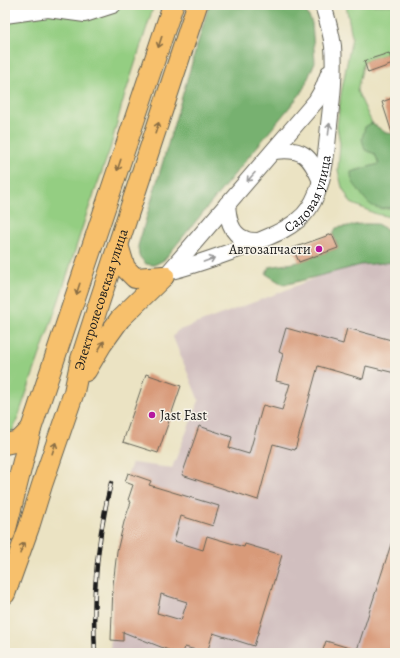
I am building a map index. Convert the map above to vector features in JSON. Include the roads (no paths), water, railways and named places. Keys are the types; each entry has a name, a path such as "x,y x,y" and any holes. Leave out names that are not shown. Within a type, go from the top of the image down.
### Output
{"main road":[{"name":"Электролесовская улица","path":"5,533 31,429 172,5"},
{"name":"Электролесовская улица","path":"5,594 74,392 81,359 197,5"},
{"path":"118,245 125,268 136,278 168,274"},
{"path":"74,392 102,344 120,319 168,274"},
{"path":"5,444 19,441 31,429"},
{"path":"5,466 17,484 39,493"}],"street":[{"path":"5,15 46,6 85,14 113,5"},
{"name":"Садовая улица","path":"168,274 194,266 286,229 298,220 312,203 321,181 328,137 333,88 333,58 330,29 322,5"},
{"name":"Садовая улица","path":"168,274 316,101 323,89 333,58"},
{"path":"274,151 288,149 300,152 308,158 315,167 321,181"},
{"path":"227,204 230,225 236,233 244,239 258,241"}],"railway":[{"path":"95,653 94,610 99,546 111,483"}],"place":[{"name":"Автозапчасти","path":"319,249"},
{"name":"Jast Fast","path":"152,415"}]}
